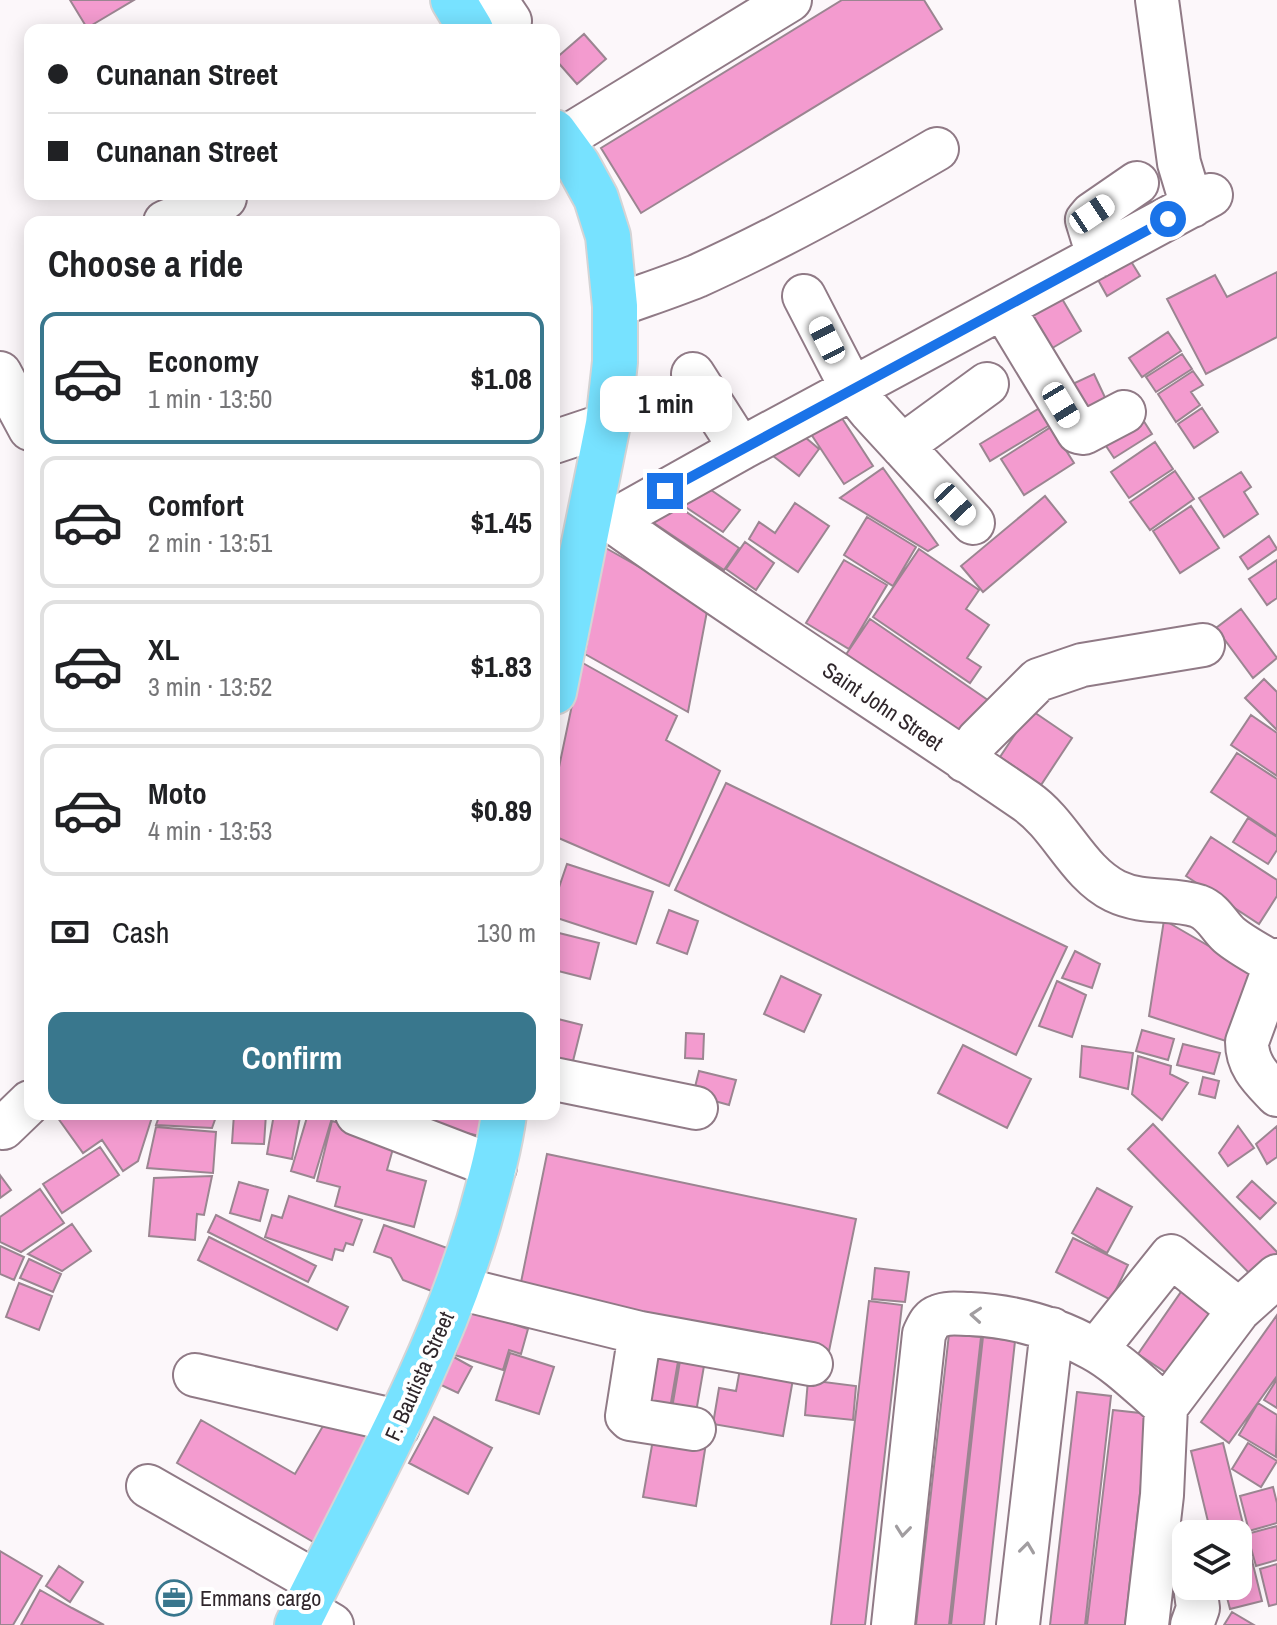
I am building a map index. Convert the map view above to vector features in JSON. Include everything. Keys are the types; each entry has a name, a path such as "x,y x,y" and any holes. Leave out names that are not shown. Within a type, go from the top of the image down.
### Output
{"main road":[{"path":"453,0 493,17"},
{"path":"560,140 596,198 608,236 615,306 615,362 600,521 560,670"},
{"name":"F. Bautista Street","path":"313,1610 458,1288 495,1167 503,1120"}],"street":[{"path":"560,134 790,0"},
{"path":"600,521 744,447 1201,200 1179,163 1157,0"},
{"path":"615,306 696,276 764,243 937,149"},
{"path":"1098,256 1087,220 1137,183"},
{"path":"179,216 216,200"},
{"path":"804,296 852,389 973,523"},
{"path":"1003,308 1078,432 1084,433 1124,412"},
{"path":"0,373 24,418"},
{"path":"693,374 735,440 744,447"},
{"path":"902,446 987,384"},
{"path":"560,440 608,424"},
{"name":"Saint John Street","path":"600,521 1030,804 1092,875 1114,891 1136,899 1185,902 1202,907 1217,918 1228,934 1276,962"},
{"path":"965,761 978,740 1038,680 1082,665 1203,645"},
{"path":"1276,962 1247,1042 1247,1056 1277,1095"},
{"path":"560,1080 696,1108"},
{"path":"372,1120 495,1167"},
{"path":"1096,1350 1171,1256 1239,1310"},
{"path":"1147,1625 1162,1495 1166,1407 1239,1310 1277,1276"},
{"path":"458,1288 640,1333 811,1364"},
{"path":"893,1625 924,1334 930,1322 949,1314 981,1315 1023,1320 1052,1329 1096,1350 1166,1407"},
{"path":"1018,1625 1052,1329"},
{"path":"640,1333 627,1416 694,1429"},
{"path":"195,1375 384,1418 398,1427"},
{"path":"148,1486 313,1610"},
{"path":"1162,1495 1176,1520"},
{"path":"1192,1625 1198,1608 1197,1600"}],"building":[{"path":"70,0 134,0 94,24 85,24"},
{"path":"842,0 924,0 942,29 641,213 601,148"},
{"path":"584,34 606,59 577,84 560,65 560,55"},
{"path":"1124,250 1140,276 1107,296 1092,269"},
{"path":"1277,272 1277,337 1206,374 1167,299 1215,275 1227,297"},
{"path":"1058,292 1081,331 1044,353 1021,314"},
{"path":"1168,332 1181,351 1142,377 1129,358"},
{"path":"1182,354 1192,369 1156,392 1146,377"},
{"path":"1193,371 1203,385 1191,392 1200,405 1176,422 1158,394"},
{"path":"1094,374 1110,408 1080,422 1064,388"},
{"path":"1053,400 1063,417 990,461 980,444"},
{"path":"1202,408 1218,432 1194,448 1178,424"},
{"path":"836,409 873,466 844,484 807,428"},
{"path":"1138,412 1152,434 1114,458 1100,437"},
{"path":"1051,427 1074,463 1024,495 1001,459"},
{"path":"799,432 819,449 799,476 764,449"},
{"path":"1155,442 1173,469 1129,498 1111,472"},
{"path":"883,468 938,545 928,551 840,498"},
{"path":"1175,471 1194,499 1150,530 1130,502"},
{"path":"1241,472 1251,487 1244,492 1258,514 1224,537 1199,498"},
{"path":"698,481 740,510 723,532 669,496"},
{"path":"663,496 739,548 724,570 648,519"},
{"path":"1045,496 1066,522 983,592 961,566"},
{"path":"795,503 829,526 798,572 749,539 759,522 775,533"},
{"path":"1191,506 1219,548 1180,573 1153,531"},
{"path":"867,517 916,547 893,586 844,555"},
{"path":"1269,536 1277,549 1248,569 1240,557"},
{"path":"745,542 774,563 756,590 726,569"},
{"path":"604,547 708,606 688,712 585,654"},
{"path":"919,549 979,590 966,609 989,625 967,658 981,667 970,683 873,617"},
{"path":"844,560 887,585 849,649 806,623"},
{"path":"1277,560 1277,598 1267,605 1249,579"},
{"path":"1241,609 1277,658 1253,678 1216,628"},
{"path":"870,619 998,707 974,743 845,656"},
{"path":"581,662 677,716 666,740 720,771 669,886 560,839 560,762"},
{"path":"1264,679 1277,692 1277,730 1245,698"},
{"path":"1031,710 1072,738 1041,785 1000,757"},
{"path":"1251,715 1277,733 1277,776 1231,745"},
{"path":"1237,753 1277,779 1277,836 1211,792"},
{"path":"726,783 1067,947 1016,1055 675,890"},
{"path":"1248,818 1277,837 1277,850 1268,864 1233,842"},
{"path":"1211,837 1277,880 1277,896 1259,924 1186,876"},
{"path":"567,864 653,892 636,944 560,919 560,884"},
{"path":"669,910 698,921 687,954 657,943"},
{"path":"1164,920 1250,970 1232,1043 1149,1016"},
{"path":"560,933 599,943 590,979 560,972"},
{"path":"1075,951 1100,964 1092,988 1062,978"},
{"path":"781,976 821,995 804,1032 764,1014"},
{"path":"1057,981 1086,995 1072,1037 1039,1026"},
{"path":"560,1020 582,1025 571,1069 560,1066"},
{"path":"1142,1030 1174,1039 1168,1060 1136,1051"},
{"path":"686,1033 704,1034 703,1059 685,1058"},
{"path":"1183,1044 1220,1053 1214,1074 1177,1065"},
{"path":"963,1045 1031,1079 1007,1128 938,1093"},
{"path":"1082,1046 1133,1053 1128,1089 1080,1077"},
{"path":"1138,1056 1171,1066 1170,1074 1188,1083 1162,1120 1132,1094"},
{"path":"699,1071 736,1080 729,1105 693,1095"},
{"path":"1203,1077 1219,1081 1215,1098 1199,1094"},
{"path":"59,1120 151,1120 138,1161 123,1171 102,1140 83,1153"},
{"path":"158,1120 215,1120 212,1128 156,1125"},
{"path":"234,1120 266,1120 264,1144 232,1143"},
{"path":"273,1120 299,1120 292,1159 267,1154"},
{"path":"306,1120 331,1120 314,1178 291,1171"},
{"path":"436,1120 483,1120 480,1136 434,1126"},
{"path":"332,1121 396,1138 387,1170 426,1181 414,1227 335,1206 340,1187 317,1181"},
{"path":"1153,1124 1277,1252 1254,1278 1128,1149"},
{"path":"1238,1126 1254,1148 1228,1166 1219,1153"},
{"path":"1277,1126 1277,1157 1267,1164 1256,1144"},
{"path":"156,1127 216,1132 213,1173 147,1168"},
{"path":"100,1147 119,1175 62,1213 43,1184"},
{"path":"547,1154 856,1219 828,1356 519,1292"},
{"path":"0,1175 11,1190 0,1198"},
{"path":"212,1176 204,1215 197,1214 195,1240 149,1236 154,1178"},
{"path":"1252,1181 1276,1203 1260,1219 1237,1197"},
{"path":"239,1182 268,1190 260,1221 230,1213"},
{"path":"1097,1188 1132,1207 1107,1253 1072,1233"},
{"path":"40,1189 64,1223 21,1252 0,1242 0,1217"},
{"path":"289,1196 362,1220 353,1245 346,1243 343,1251 335,1249 332,1260 265,1237 272,1215 282,1218"},
{"path":"216,1215 316,1266 308,1282 208,1232"},
{"path":"72,1224 91,1251 62,1271 28,1254"},
{"path":"384,1225 450,1249 434,1292 403,1280 391,1258 374,1252"},
{"path":"209,1237 348,1307 337,1330 198,1260"},
{"path":"1073,1238 1128,1265 1111,1300 1056,1272"},
{"path":"0,1246 24,1257 14,1280 0,1274"},
{"path":"29,1259 61,1274 53,1292 20,1278"},
{"path":"875,1268 909,1272 905,1302 872,1299"},
{"path":"19,1283 52,1296 39,1330 6,1317"},
{"path":"1183,1289 1213,1309 1168,1374 1138,1354"},
{"path":"869,1301 902,1305 865,1625 831,1625"},
{"path":"469,1310 528,1329 521,1354 509,1350 503,1370 455,1355"},
{"path":"1277,1315 1277,1376 1229,1443 1201,1422"},
{"path":"949,1334 981,1337 949,1625 916,1625"},
{"path":"983,1337 1015,1341 984,1625 951,1625"},
{"path":"654,1346 680,1350 668,1420 643,1415"},
{"path":"510,1353 554,1367 539,1414 496,1400"},
{"path":"681,1355 705,1360 694,1424 670,1420"},
{"path":"452,1356 472,1367 458,1393 437,1383"},
{"path":"740,1369 793,1379 783,1436 713,1424 719,1388 736,1391"},
{"path":"1277,1379 1277,1408 1264,1400"},
{"path":"808,1380 856,1386 853,1420 805,1415"},
{"path":"1077,1392 1111,1396 1085,1625 1050,1625"},
{"path":"1258,1403 1277,1415 1276,1457 1239,1435"},
{"path":"1113,1410 1149,1414 1125,1625 1087,1625"},
{"path":"330,1414 374,1440 315,1543 177,1463 201,1420 295,1474"},
{"path":"434,1417 492,1448 468,1494 409,1463"},
{"path":"655,1428 707,1437 696,1506 643,1497"},
{"path":"1223,1443 1242,1520 1208,1520 1191,1451"},
{"path":"1248,1443 1277,1461 1261,1487 1232,1469"},
{"path":"1273,1487 1277,1523 1252,1530 1252,1520 1246,1520 1240,1496"},
{"path":"1277,1526 1277,1560 1256,1566 1252,1533"},
{"path":"0,1551 42,1576 13,1625 0,1625"},
{"path":"1252,1560 1262,1601 1230,1609 1228,1600 1252,1600"},
{"path":"1277,1564 1277,1604 1269,1606 1260,1569"},
{"path":"59,1566 83,1582 70,1602 46,1586"},
{"path":"40,1590 72,1608 104,1625 21,1625"},
{"path":"1232,1612 1254,1625 1224,1625"}],"place":[{"name":"Emmans cargo","path":"174,1598"}],"route":[{"path":"665,491 1168,219"}]}
